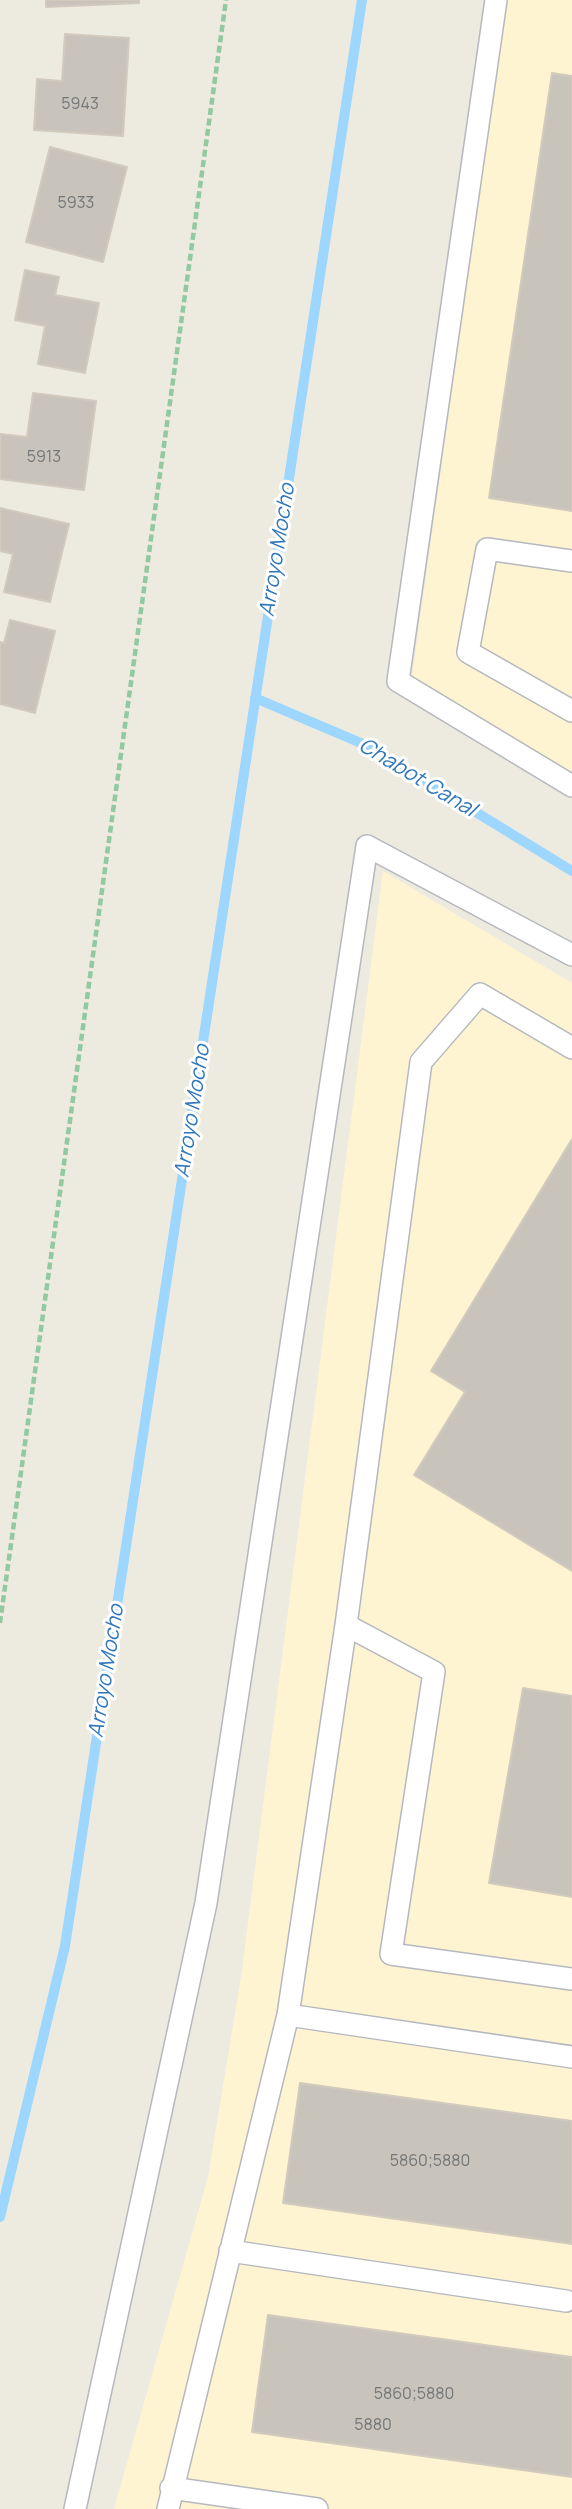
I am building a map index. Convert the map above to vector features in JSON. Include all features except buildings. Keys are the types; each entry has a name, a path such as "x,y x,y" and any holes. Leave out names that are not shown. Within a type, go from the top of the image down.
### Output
{"lane":[{"path":"496,0 398,681 572,786"},
{"path":"572,561 487,549 468,652 572,711"},
{"path":"75,2509 206,1903 367,846 572,955"},
{"path":"317,2509 170,2499 288,2015 346,1625 422,1062 480,994 572,1048"},
{"path":"346,1625 434,1672 391,1954 572,1979"},
{"path":"288,2015 572,2057"},
{"path":"230,2251 566,2301"}],"path":[{"path":"0,1623 226,0"}],"shaded area":[{"path":"507,0 572,0 572,778 411,683"},
{"path":"383,871 572,983 572,2509 114,2509 208,2177 241,1977"}],"waterway":[{"name":"Arroyo Mocho","path":"0,2217 65,1946 362,0"},
{"name":"Chabot Canal","path":"255,698 368,746 572,871"}]}
